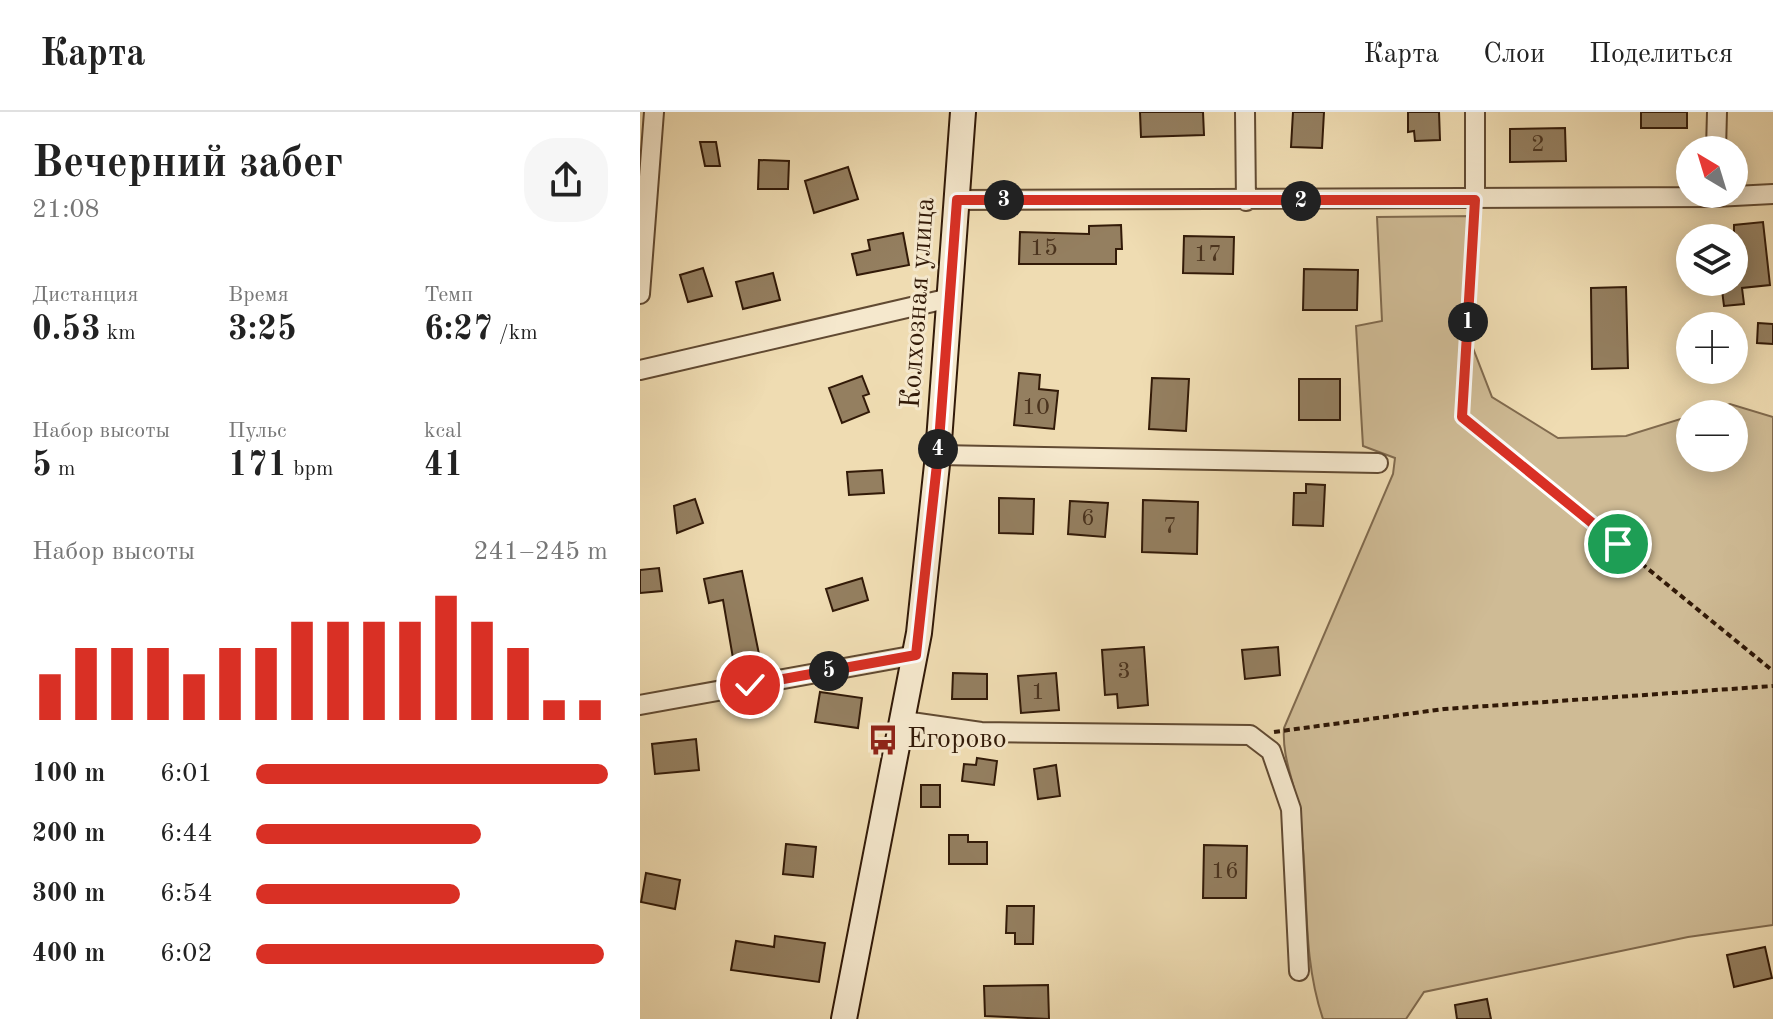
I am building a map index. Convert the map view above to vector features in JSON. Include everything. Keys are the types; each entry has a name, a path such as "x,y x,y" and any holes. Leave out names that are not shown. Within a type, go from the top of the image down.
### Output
{"main road":[{"name":"Колхозная улица","path":"844,1019 916,655 938,455 963,112"}],"street":[{"path":"640,294 654,112"},
{"path":"1245,112 1246,201"},
{"path":"1475,112 1475,200"},
{"path":"1716,136 1717,112"},
{"path":"1748,195 1773,194"},
{"path":"957,200 1475,200 1676,197"},
{"path":"640,370 950,298"},
{"path":"938,455 1378,463"},
{"path":"640,705 916,655"},
{"path":"904,721 981,732 1250,735 1271,751 1291,809 1299,971"}],"path":[{"path":"1475,200 1462,417 1773,671"},
{"path":"1250,735 1444,709 1773,686"}],"shaded area":[{"path":"1477,216 1467,290 1466,330 1492,397 1558,438 1626,436 1676,420 1676,472 1748,472 1748,409 1773,417 1773,925 1688,937 1424,992 1406,1019 1323,1019 1311,966 1302,833 1286,758 1284,728 1393,474 1395,458 1363,446 1356,326 1382,321 1377,217"}],"building":[{"path":"1140,112 1203,112 1204,135 1141,137"},
{"path":"1293,112 1324,112 1322,148 1291,147"},
{"path":"1408,112 1439,112 1440,140 1415,141 1414,131 1408,132"},
{"path":"1641,112 1687,112 1687,128 1641,128"},
{"path":"1565,128 1566,161 1510,162 1510,129"},
{"path":"700,142 716,142 720,166 705,166"},
{"path":"759,160 789,161 788,189 758,189"},
{"path":"848,167 858,199 814,213 805,181"},
{"path":"1763,222 1770,285 1748,287 1748,224 1744,224"},
{"path":"1121,225 1122,249 1116,249 1116,264 1019,264 1020,232 1089,234 1089,226"},
{"path":"903,233 909,265 857,275 852,254 870,250 868,240"},
{"path":"1184,236 1234,237 1233,274 1183,273"},
{"path":"703,268 712,296 688,302 680,275"},
{"path":"1304,269 1358,270 1357,310 1303,310"},
{"path":"773,273 780,300 743,309 736,282"},
{"path":"1626,287 1628,368 1592,369 1591,288"},
{"path":"1723,296 1743,296 1744,304 1724,306"},
{"path":"1758,323 1773,324 1773,344 1757,343"},
{"path":"1019,373 1040,375 1039,389 1058,391 1054,429 1014,425"},
{"path":"862,376 869,394 863,396 869,412 842,423 829,388"},
{"path":"1152,378 1189,379 1186,431 1149,429"},
{"path":"1299,379 1340,379 1340,420 1299,420"},
{"path":"882,470 884,493 849,495 847,472"},
{"path":"1306,484 1325,485 1323,526 1293,525 1294,493 1306,493"},
{"path":"999,498 1034,499 1033,534 999,533"},
{"path":"695,499 703,523 677,533 674,506"},
{"path":"1143,500 1198,502 1197,554 1142,552"},
{"path":"1070,501 1108,503 1105,537 1068,534"},
{"path":"659,568 662,591 640,593 640,570"},
{"path":"742,571 760,659 734,664 723,600 709,603 704,579"},
{"path":"862,578 868,600 833,611 826,589"},
{"path":"1144,647 1148,705 1118,708 1117,694 1105,695 1102,650"},
{"path":"1278,647 1280,675 1245,679 1242,650"},
{"path":"953,673 987,674 987,699 952,699"},
{"path":"1056,673 1059,710 1021,713 1018,676"},
{"path":"820,692 862,698 858,728 815,722"},
{"path":"696,739 699,770 655,774 652,744"},
{"path":"977,758 997,761 994,785 962,781 964,764 976,765"},
{"path":"1056,765 1060,796 1038,799 1034,769"},
{"path":"921,785 940,785 940,807 921,807"},
{"path":"949,835 968,835 968,842 987,842 987,864 949,864"},
{"path":"786,844 816,847 813,877 783,874"},
{"path":"1204,845 1247,846 1246,898 1203,898"},
{"path":"646,873 680,880 675,909 641,902"},
{"path":"1007,906 1034,906 1033,944 1015,944 1015,933 1006,933"},
{"path":"775,936 825,943 819,982 731,970 736,941 774,947"},
{"path":"1765,947 1772,978 1734,987 1727,955"},
{"path":"1048,985 1049,1019 985,1016 984,986"},
{"path":"1487,999 1491,1019 1457,1019 1455,1005"}],"place":[{"name":"Егорово","path":"883,740"}],"route":[{"path":"750,685 916,655 938,455 957,200 1475,200 1462,417 1618,544"}]}
